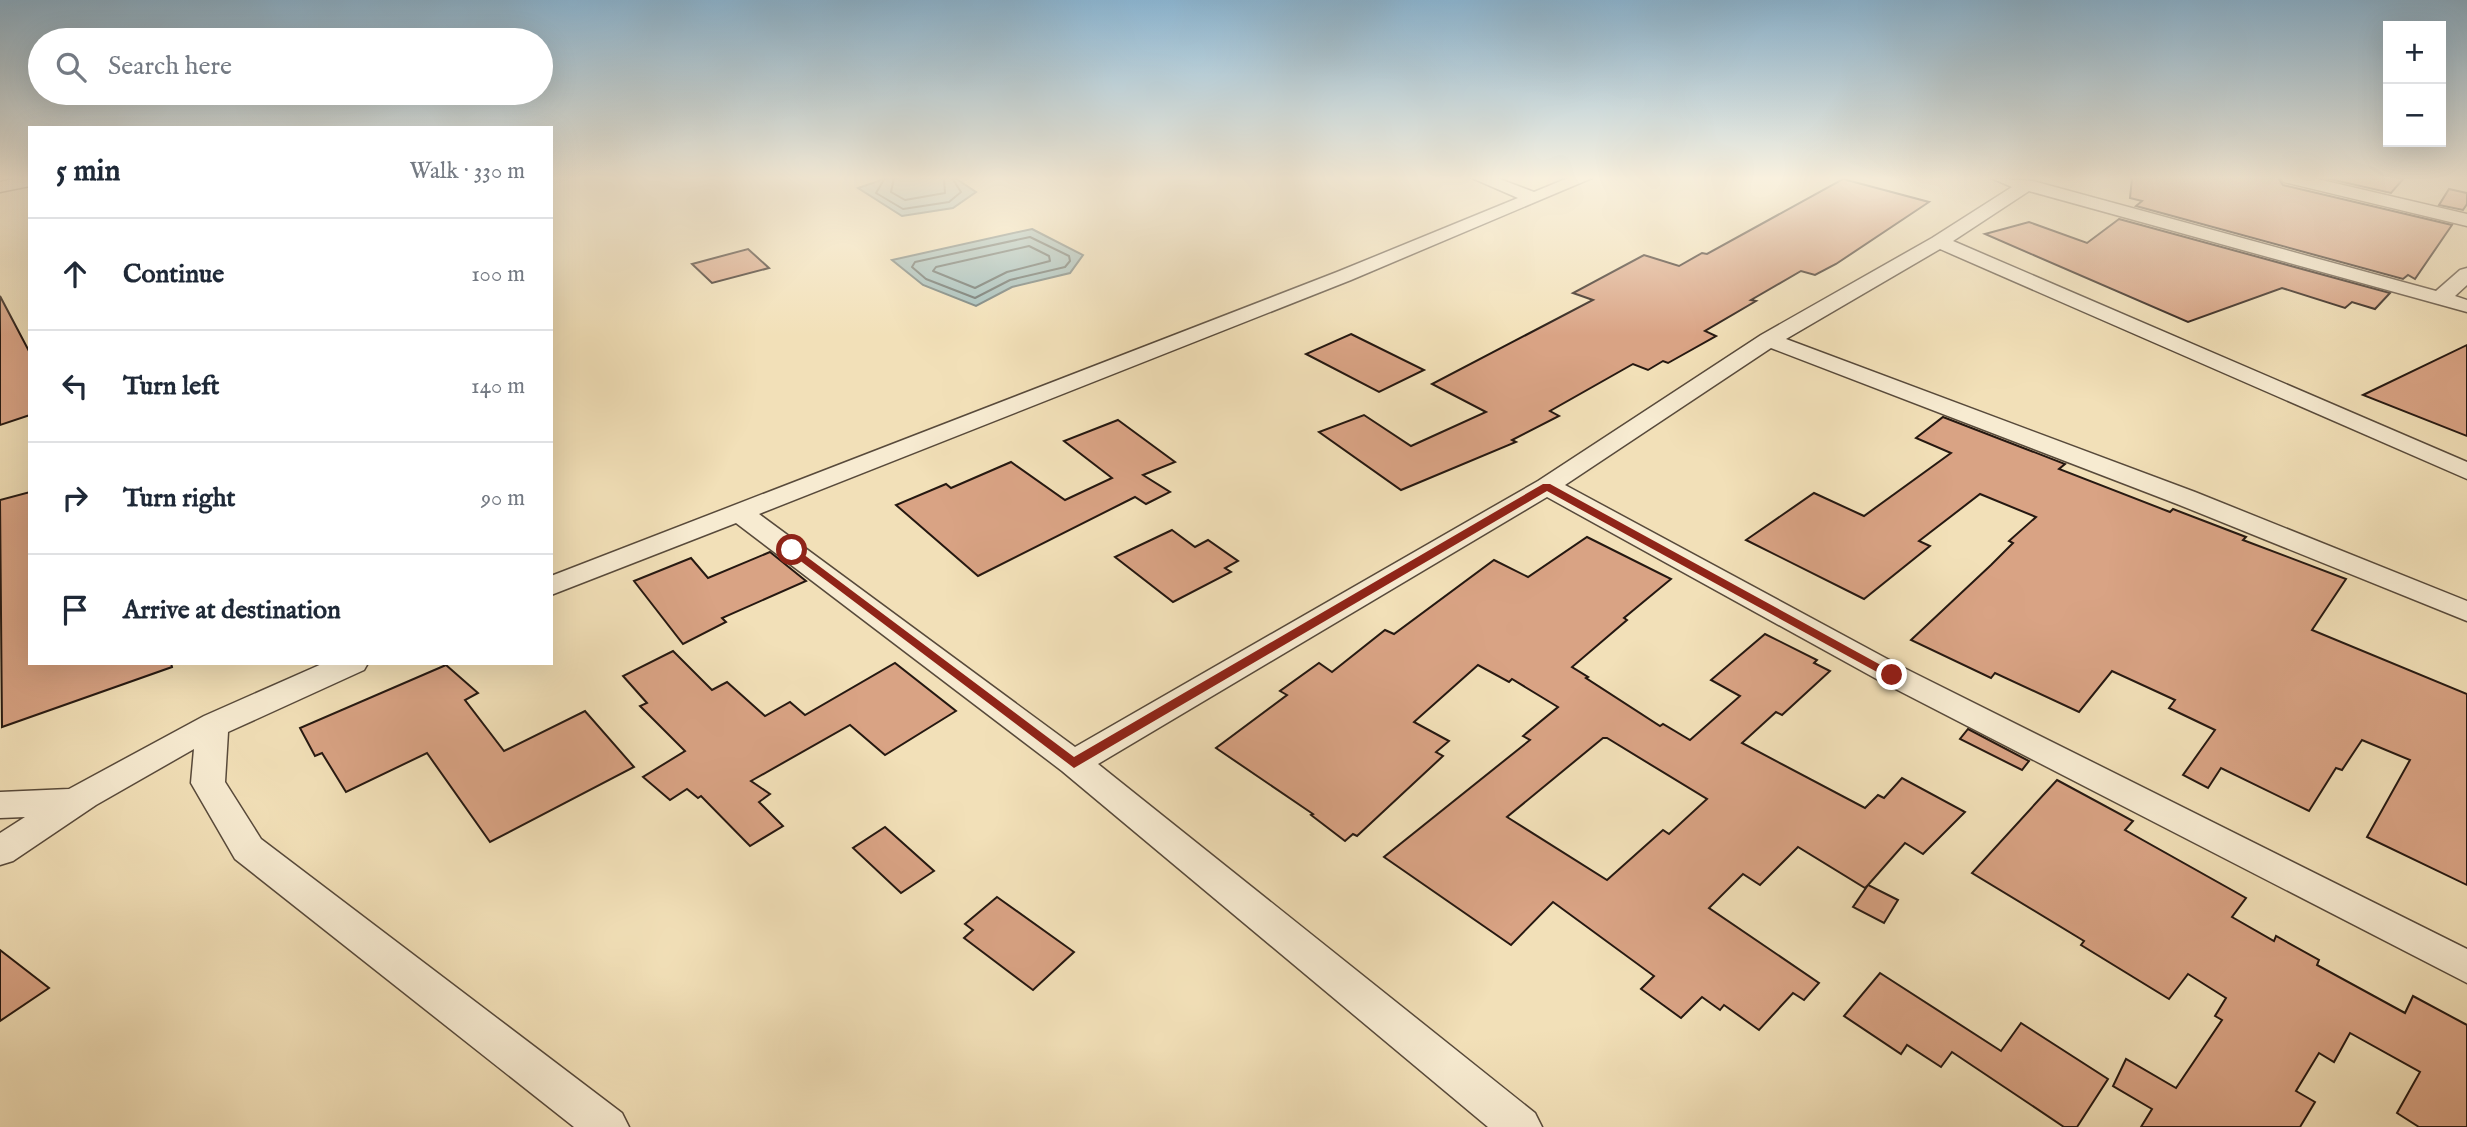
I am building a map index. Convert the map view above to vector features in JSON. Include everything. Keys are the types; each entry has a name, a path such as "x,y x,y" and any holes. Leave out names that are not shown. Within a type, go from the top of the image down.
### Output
{"street":[{"path":"553,585 1452,231"},
{"path":"1074,763 1546,486 1769,340 1957,231"},
{"path":"2192,231 2467,306"},
{"path":"1939,242 2467,471"},
{"path":"2440,299 2467,274"},
{"path":"1769,340 2186,498 2467,612"},
{"path":"1546,486 1892,675 2467,967"},
{"path":"740,513 1074,763 1520,1127"},
{"path":"0,851 70,802 144,760 350,665"},
{"path":"212,728 208,783 248,849 488,1032 607,1127"},
{"path":"0,805 70,802"}],"water":[{"path":"1025,231 1035,231 1083,255 1070,273 1012,287 976,306 923,285 892,260"}],"building":[{"path":"1749,231 1886,231 1815,275 1801,271 1751,300 1756,301 1705,331 1716,336 1668,363 1663,361 1648,370 1633,364 1550,411 1559,416 1512,440 1516,442 1401,490 1319,432 1364,415 1411,446 1486,412 1432,384 1593,300 1573,293 1644,255 1679,266 1702,253 1707,254"},
{"path":"1997,231 2053,231 2087,243 2104,231 2161,231 2390,293 2375,309 2352,302 2345,308 2282,288 2188,322 1985,234"},
{"path":"2226,231 2448,231 2415,279 2408,275 2403,279"},
{"path":"748,249 769,268 712,283 692,264"},
{"path":"0,296 28,349 28,416 0,425"},
{"path":"1351,334 1424,370 1379,392 1306,354"},
{"path":"2467,345 2467,436 2363,395"},
{"path":"1943,417 2065,464 2059,469 2170,512 2173,509 2246,537 2243,540 2346,579 2312,630 2467,694 2467,885 2367,837 2410,760 2362,740 2342,770 2336,768 2309,811 2221,768 2208,788 2183,775 2215,730 2169,708 2175,700 2112,671 2079,712 1995,673 1991,678 1911,640 1991,565 2013,543 2009,541 2036,517 1980,494 1919,541 1930,546 1864,599 1746,540 1814,493 1864,516 1951,453 1916,438"},
{"path":"1118,420 1175,462 1143,475 1170,492 1146,504 1135,497 978,576 896,505 946,484 951,488 1011,462 1065,500 1112,478 1064,441"},
{"path":"28,493 28,665 172,667 2,727 0,500"},
{"path":"1172,530 1195,547 1208,540 1238,561 1225,568 1231,572 1173,602 1115,557"},
{"path":"1587,537 1671,579 1572,667 1660,726 1663,724 1690,740 1740,696 1711,680 1765,634 1817,660 1814,663 1830,671 1782,715 1776,712 1742,743 1865,808 1878,795 1884,798 1902,778 1965,812 1923,854 1905,843 1865,888 1798,847 1760,885 1743,874 1709,908 1819,983 1804,1000 1793,993 1759,1030 1724,1005 1720,1010 1702,997 1681,1018 1641,989 1654,976 1553,902 1511,945 1384,857 1530,740 1523,736 1558,707 1512,679 1509,682 1478,665 1414,722 1449,741 1436,752 1443,756 1357,836 1353,834 1345,841 1311,815 1313,814 1216,748 1287,695 1280,691 1319,663 1332,672 1385,630 1394,634 1494,560 1528,577","holes":["1603,738 1707,799 1669,834 1663,830 1607,880 1507,817"]},
{"path":"770,552 806,581 722,618 726,622 683,644 634,581 691,558 708,578"},
{"path":"673,651 712,690 727,682 765,716 790,702 805,715 895,663 956,711 885,755 850,725 751,781 770,794 759,802 783,826 750,846 701,796 698,798 687,789 670,800 643,777 685,751 640,706 647,703 623,676"},
{"path":"446,665 478,693 465,700 504,751 585,711 634,767 490,842 427,753 346,792 322,753 315,756 300,728"},
{"path":"1968,729 2029,761 2022,770 1960,739"},
{"path":"2057,780 2133,821 2125,830 2246,898 2232,917 2274,941 2276,936 2319,960 2317,965 2405,1013 2413,996 2467,1025 2467,1127 2419,1127 2397,1113 2420,1072 2350,1033 2334,1062 2319,1053 2296,1091 2315,1102 2300,1127 2141,1127 2152,1109 2113,1086 2126,1059 2176,1088 2222,1020 2215,1016 2226,998 2188,974 2169,999 2081,945 2084,941 1972,873"},
{"path":"885,827 934,871 901,893 853,848"},
{"path":"1868,885 1898,900 1884,923 1853,907"},
{"path":"997,897 1074,952 1033,990 964,938 973,930 965,924"},
{"path":"0,950 49,988 0,1021"},
{"path":"1880,973 2001,1051 2021,1023 2108,1079 2077,1127 2064,1127 1952,1052 1941,1067 1907,1045 1901,1054 1844,1016"}],"route":[{"path":"792,550 1074,763 1546,486 1892,675"}]}
